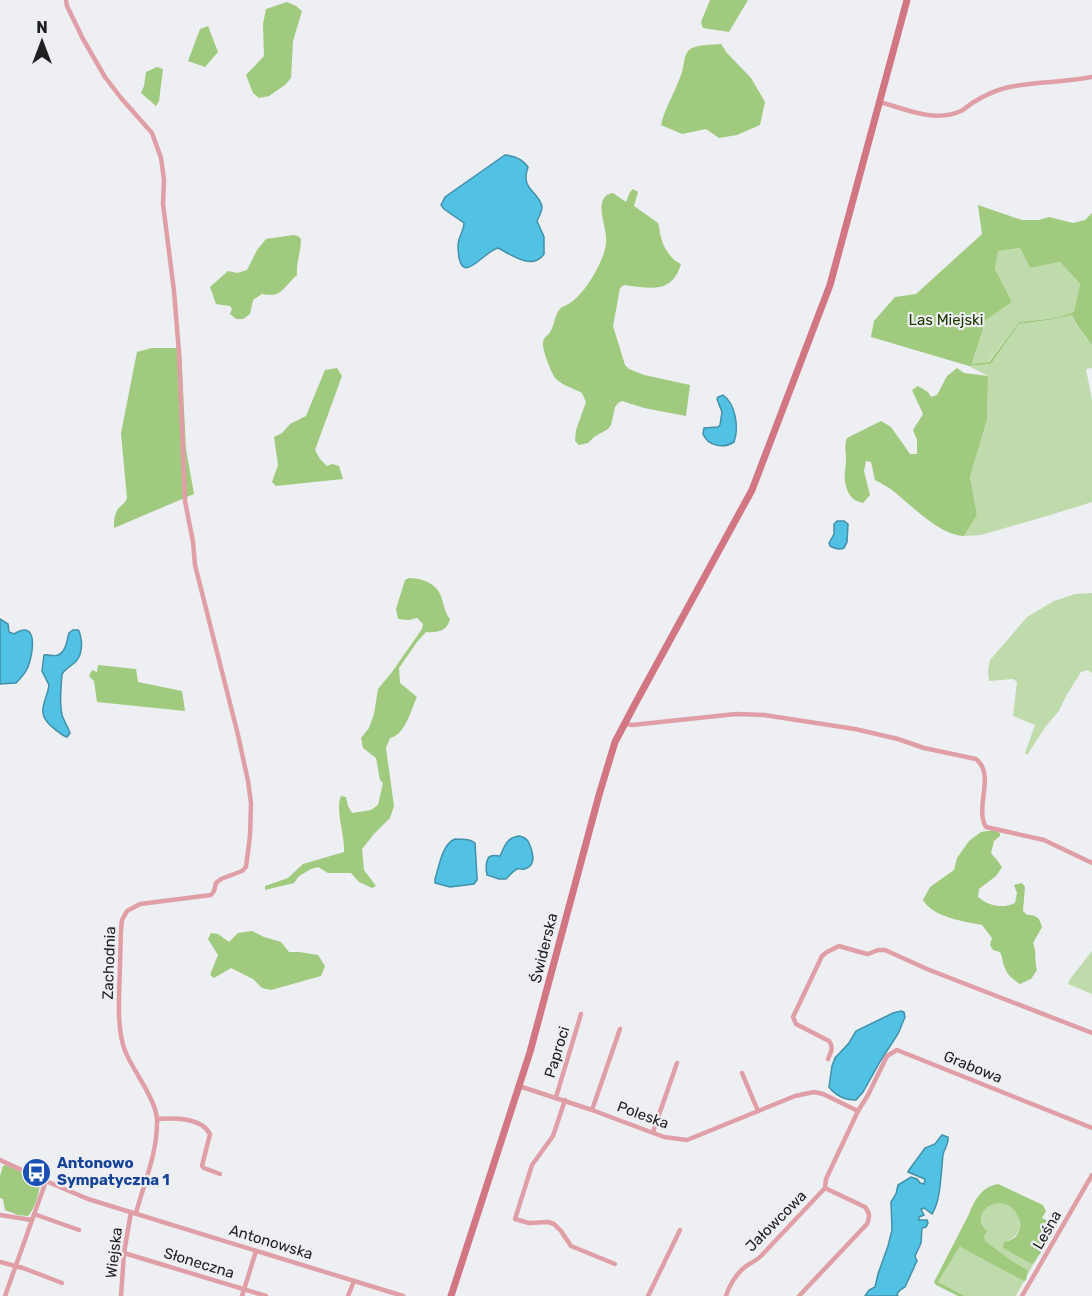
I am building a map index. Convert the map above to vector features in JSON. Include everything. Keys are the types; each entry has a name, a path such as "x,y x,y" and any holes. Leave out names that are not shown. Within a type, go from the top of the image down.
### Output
{"street":[{"name":"Zachodnia","path":"66,0 75,24 105,77 152,134 161,158 165,180 163,204 179,353 186,501 195,565 248,781 251,803 248,857 246,867 242,871 221,879 216,883 212,895 140,904 127,911 122,920 121,1037 126,1053 153,1104 157,1119 153,1152 134,1213"},
{"name":"Świderska","path":"451,1296 545,1000 572,892 615,742 752,490 830,285 907,0"},
{"path":"880,102 923,114 953,113 962,111 988,94 1003,88 1075,81 1092,77"},
{"path":"625,724 736,714 764,716 855,729 924,748 976,759 981,764 984,777 982,822 986,827 1044,840 1092,863"},
{"path":"828,1059 832,1050 829,1041 796,1024 793,1017 822,956 839,946 868,954 885,950 927,969 1092,1033"},
{"name":"Paproci","path":"556,1097 581,1014"},
{"path":"592,1110 620,1029"},
{"name":"Grabowa","path":"868,1095 887,1056 897,1050 1092,1128"},
{"path":"653,1132 676,1063"},
{"path":"742,1073 758,1111"},
{"name":"Poleska","path":"519,1086 556,1097 668,1138 687,1140 795,1096 814,1092 858,1111"},
{"name":"Jałowcowa","path":"726,1296 734,1279 744,1268 755,1261 825,1188 826,1179 868,1095"},
{"path":"564,1100 553,1136 532,1165 515,1219 529,1223 554,1224 571,1246 615,1264"},
{"path":"157,1119 177,1119 204,1126 210,1134 202,1166 220,1174"},
{"name":"Antonowska","path":"0,1160 88,1198 403,1296"},
{"name":"Leśna","path":"1022,1296 1092,1175"},
{"path":"5,1296 46,1181"},
{"path":"799,1296 869,1220 869,1211 865,1207 825,1188"},
{"name":"Wiejska","path":"122,1296 124,1253 134,1213"},
{"path":"0,1215 33,1217 80,1230"},
{"path":"648,1296 680,1230"},
{"path":"242,1296 256,1251"},
{"name":"Słoneczna","path":"124,1253 266,1296"},
{"path":"0,1263 62,1283"},
{"path":"348,1296 354,1281"}],"green space":[{"path":"710,0 748,0 729,32 703,28 701,22"},
{"path":"287,2 302,11 293,41 291,78 269,96 259,98 253,93 246,75 264,56 263,24 266,9"},
{"path":"208,26 218,52 205,67 188,61 200,29"},
{"path":"721,44 751,78 765,102 760,125 737,135 719,138 706,129 682,134 661,125 680,79 687,52 704,45"},
{"path":"157,67 163,69 159,101 156,106 141,93 146,72"},
{"path":"633,189 638,192 634,206 658,223 666,249 674,260 681,264 672,281 665,285 650,288 624,285 620,288 613,326 625,365 629,369 644,375 690,385 686,416 622,401 615,407 608,429 588,443 579,445 575,441 576,430 586,402 582,393 555,378 543,341 552,329 559,310 582,292 602,259 606,240 602,211 603,199 613,193 626,202"},
{"name":"Las Miejski","path":"978,205 1022,220 1039,220 1049,217 1073,223 1085,220 1092,213 1092,345 1072,315 1056,319 1019,324 991,364 969,366 871,337 874,321 895,297 916,294 982,234","holes":["1020,248 1030,268 1060,262 1080,284 1074,312 1056,318 1019,322 989,362 972,364 986,320 1012,302 995,269 998,251"]},
{"path":"294,235 301,239 297,275 279,293 262,294 253,300 250,314 243,319 236,319 230,314 232,309 230,306 216,304 210,287 228,271 237,273 247,270 257,250 266,239"},
{"path":"1020,248 1030,268 1060,262 1080,284 1074,313 1056,318 1019,322 988,362 972,365 986,320 1012,302 995,269 998,251"},
{"path":"1072,315 1077,326 1092,345 1092,368 1086,369 1092,400 1092,502 981,535 964,536 977,515 970,477 987,420 988,376 969,366 991,364 1019,324"},
{"path":"152,348 181,348 186,449 194,494 114,528 117,511 127,498 121,433 137,352"},
{"path":"337,368 342,376 315,450 327,466 332,464 339,466 343,479 276,486 272,482 278,465 274,437 282,433 290,424 306,416 325,370"},
{"path":"957,368 964,373 988,376 987,420 970,477 977,515 964,536 935,525 892,490 875,480 871,462 866,461 864,471 870,495 863,503 848,492 845,478 847,438 881,421 891,427 910,454 917,454 917,440 913,430 923,414 912,390 918,386 928,392 931,397 937,395 947,376"},
{"path":"409,578 426,581 436,589 441,595 450,619 447,626 441,630 426,632 399,668 400,683 417,697 404,727 390,738 386,748 394,806 390,818 362,849 364,870 376,886 372,888 359,882 351,873 328,873 318,867 299,876 294,883 265,890 265,886 288,878 303,864 344,852 339,808 341,796 346,797 352,813 371,810 378,805 383,783 380,780 376,758 363,748 361,738 369,728 374,714 378,689 422,629 423,624 417,618 398,619 396,609 405,580"},
{"path":"1092,593 1092,673 1087,670 1081,672 1059,711 1027,755 1025,753 1035,725 1013,716 1017,682 1013,679 989,681 990,660 1027,617 1054,601 1075,594"},
{"path":"98,665 136,669 138,682 182,691 185,711 97,702 94,681 89,676 92,670 97,672"},
{"path":"994,830 1000,833 1000,836 994,841 991,853 1002,867 996,876 979,889 978,897 996,906 1010,905 1015,903 1017,893 1014,885 1022,883 1025,887 1023,911 1027,915 1037,917 1042,927 1033,943 1037,970 1031,979 1020,984 1008,973 1000,952 993,950 990,945 992,938 982,925 941,915 923,900 930,887 954,870 957,858 969,841 981,832"},
{"path":"252,931 281,942 289,952 318,955 325,966 321,976 271,990 262,988 253,979 231,968 214,978 210,975 218,955 208,939 211,933 218,934 229,942 238,933"},
{"path":"1092,951 1092,994 1068,984"},
{"path":"6,1165 40,1181 37,1200 28,1216 5,1210 3,1199 0,1198 0,1176 3,1166"},
{"path":"998,1184 1043,1205 1046,1211 1042,1218 1057,1226 1032,1264 1003,1248 1004,1242 1015,1238 1018,1233 1020,1222 1016,1213 1012,1208 1001,1203 989,1206 982,1213 981,1219 987,1232 984,1236 985,1241 1028,1270 1026,1280 1024,1281 960,1246 938,1282 965,1296 958,1296 934,1282 977,1199 983,1191"},
{"path":"1003,1202 1014,1210 1020,1221 1018,1233 1007,1241 1032,1264 1034,1263 1027,1276 1028,1270 984,1241 986,1232 981,1215 986,1207"},
{"path":"960,1245 1025,1280 1016,1296 965,1296 938,1282"}],"water":[{"path":"505,155 518,158 528,167 526,182 542,207 537,221 544,237 544,254 539,259 528,261 498,248 467,268 459,259 458,246 464,223 441,205 445,197"},
{"path":"723,395 734,410 736,430 734,442 721,446 712,444 703,434 704,428 720,425 722,412 717,399"},
{"path":"837,521 844,521 848,524 847,542 844,548 840,549 830,546 829,543"},
{"path":"0,619 8,624 9,632 14,634 22,630 31,634 32,647 28,667 16,683 0,684"},
{"path":"73,630 79,631 81,649 76,661 62,674 60,695 62,715 70,733 67,737 51,726 44,716 43,706 49,685 42,671 44,655 55,656 61,653 66,646 69,633"},
{"path":"519,836 528,841 531,848 533,860 530,866 517,869 506,879 487,875 486,864 489,857 500,856 509,841"},
{"path":"455,839 475,843 477,880 474,884 450,887 435,883 444,851"},
{"path":"901,1011 904,1012 905,1017 898,1034 863,1092 856,1100 834,1093 829,1087 832,1066 835,1058 849,1043 856,1031"},
{"path":"942,1135 948,1137 948,1140 943,1155 937,1202 932,1214 924,1208 921,1209 924,1215 919,1217 919,1220 927,1220 928,1223 922,1228 921,1243 915,1256 917,1261 905,1287 900,1290 898,1296 865,1296 875,1287 888,1246 892,1230 891,1202 898,1185 911,1177 924,1184 925,1179 908,1172 925,1148 935,1144"}],"place":[{"name":"Antonowo Sympatyczna 1","path":"36,1172"}]}
